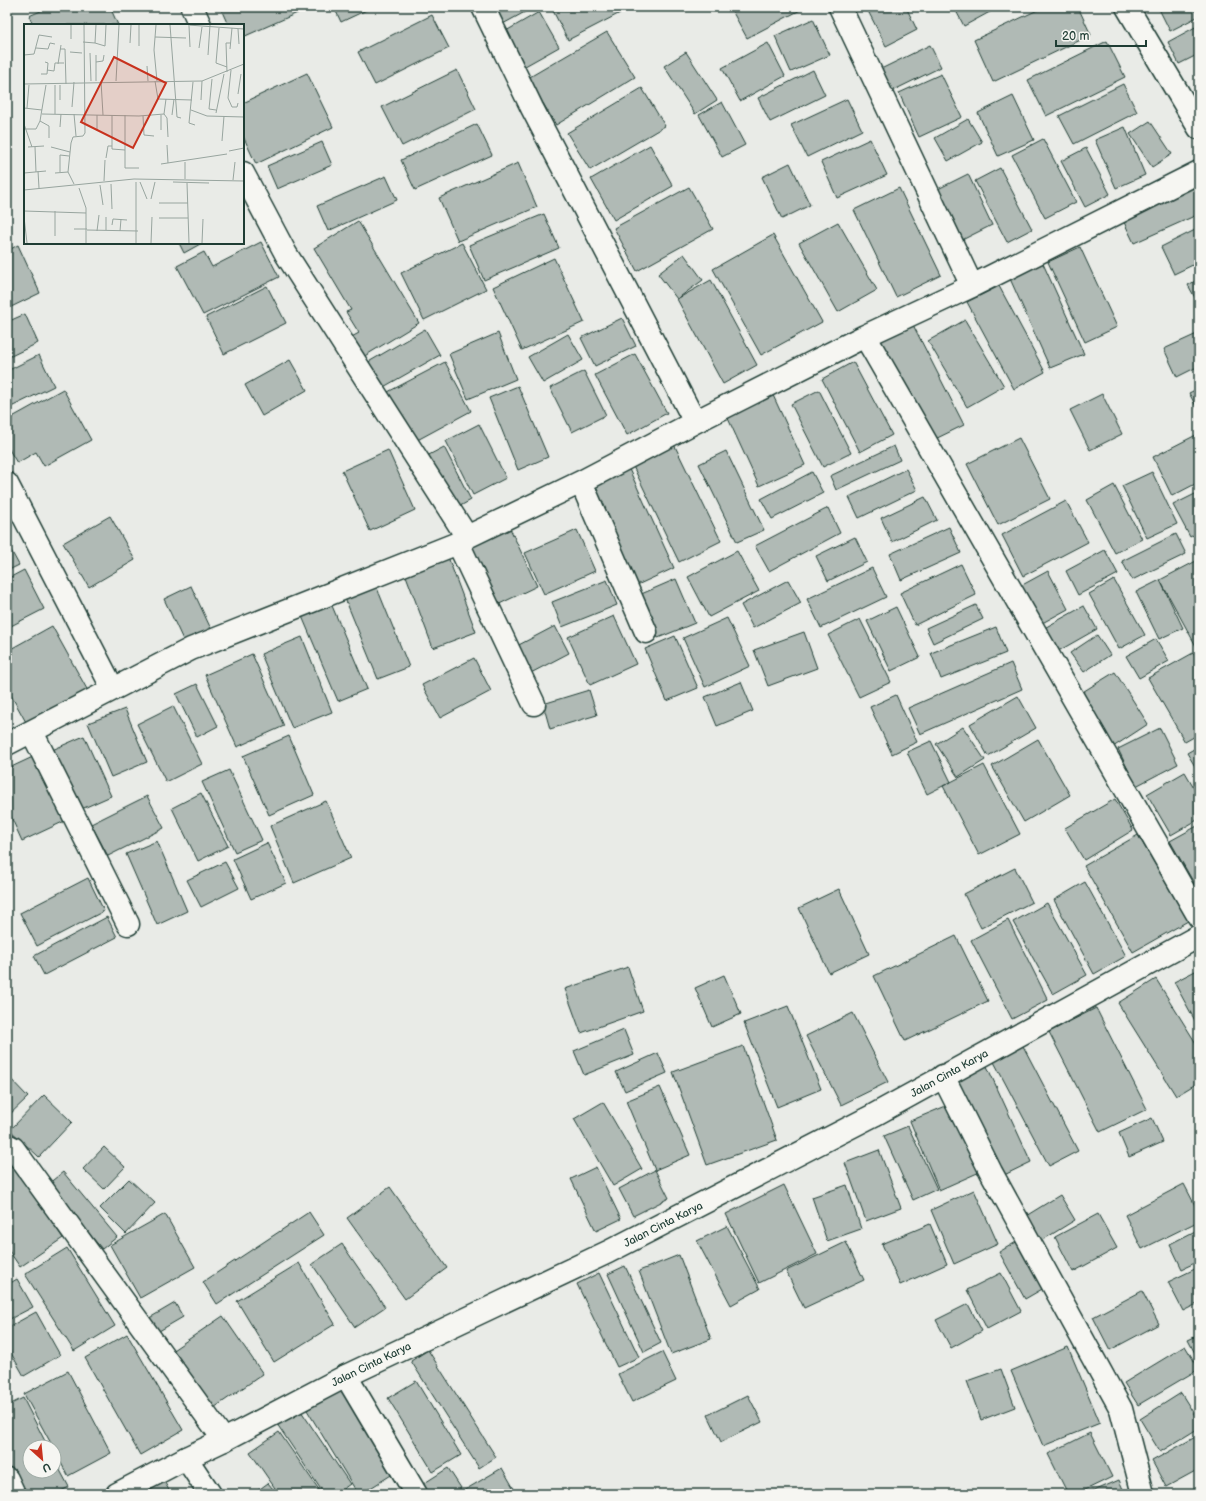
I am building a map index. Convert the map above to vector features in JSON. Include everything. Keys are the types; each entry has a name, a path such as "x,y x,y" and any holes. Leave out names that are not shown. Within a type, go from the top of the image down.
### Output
{"street":[{"path":"192,7 200,24"},
{"path":"483,7 532,108 695,422"},
{"path":"840,7 972,286"},
{"path":"1127,7 1199,128"},
{"path":"7,744 191,649 462,540 581,482 695,422 865,336 972,286 1199,172"},
{"path":"244,175 286,254 462,540 534,704"},
{"path":"865,336 1199,917"},
{"path":"581,482 646,632"},
{"path":"7,484 113,689"},
{"path":"32,732 128,924"},
{"name":"Jalan Cinta Karya","path":"117,1494 346,1376 608,1252 874,1115 1199,936"},
{"path":"943,1076 991,1172 1121,1409 1143,1494"},
{"path":"7,1145 14,1148 224,1440"},
{"path":"346,1376 416,1494"},
{"path":"186,1458 210,1494"},
{"path":"7,1480 14,1494"}],"building":[{"path":"50,7 110,7 118,24 33,24 29,16"},
{"path":"220,7 311,7 244,37 244,24 228,24"},
{"path":"334,7 373,7 341,22"},
{"path":"491,7 534,7 501,25"},
{"path":"551,7 619,7 622,12 568,40"},
{"path":"730,7 806,7 747,38"},
{"path":"866,7 906,7 917,30 886,46"},
{"path":"954,7 999,7 964,26"},
{"path":"1044,7 1078,7 1091,35 993,82 974,40"},
{"path":"1158,7 1199,7 1199,16 1170,31"},
{"path":"539,12 559,47 518,70 499,35"},
{"path":"432,15 449,48 375,85 358,52"},
{"path":"813,19 830,55 791,72 775,36"},
{"path":"1199,25 1199,54 1179,64 1168,42"},
{"path":"607,32 635,77 556,125 528,78"},
{"path":"1107,41 1125,77 1046,116 1028,80"},
{"path":"768,43 785,76 740,101 722,68"},
{"path":"930,45 941,67 892,91 881,69"},
{"path":"686,52 717,100 695,114 664,66"},
{"path":"457,70 476,109 402,146 382,107"},
{"path":"813,70 825,95 770,122 758,98"},
{"path":"307,73 333,127 256,164 244,138 244,103"},
{"path":"941,74 962,117 919,137 899,93"},
{"path":"1123,84 1137,112 1074,144 1059,116"},
{"path":"642,88 665,126 590,170 567,133"},
{"path":"1013,96 1034,140 998,156 978,113"},
{"path":"847,99 862,130 807,157 791,125"},
{"path":"722,102 745,145 722,157 699,115"},
{"path":"968,119 982,142 948,161 935,138"},
{"path":"1150,121 1172,154 1152,167 1130,134"},
{"path":"477,124 492,155 415,190 401,160"},
{"path":"1125,127 1145,175 1116,188 1095,140"},
{"path":"870,139 887,175 837,198 821,162"},
{"path":"1043,139 1076,202 1045,218 1012,155"},
{"path":"322,142 332,165 277,189 267,166"},
{"path":"650,145 673,186 614,220 591,179"},
{"path":"1086,148 1110,194 1085,207 1061,161"},
{"path":"518,163 537,207 458,241 439,198"},
{"path":"790,163 810,205 782,219 762,177"},
{"path":"1000,168 1032,229 1007,242 975,181"},
{"path":"968,174 992,225 956,243 932,192"},
{"path":"386,176 397,200 328,231 317,206"},
{"path":"1199,183 1199,214 1134,243 1122,218"},
{"path":"689,187 713,229 637,271 614,228"},
{"path":"899,188 941,275 896,297 854,210"},
{"path":"544,214 559,248 484,280 469,245"},
{"path":"358,221 419,323 358,360 346,340 359,333 346,312 351,310 314,248"},
{"path":"838,222 877,290 838,312 799,243"},
{"path":"1199,228 1199,262 1174,274 1161,247"},
{"path":"773,235 822,322 761,355 713,269"},
{"path":"261,242 279,277 203,315 177,266 204,252 212,267"},
{"path":"462,243 486,289 424,320 401,273"},
{"path":"180,244 200,244 184,253"},
{"path":"18,245 40,293 7,309 7,251"},
{"path":"1080,247 1117,327 1085,342 1048,262"},
{"path":"684,254 703,280 677,299 658,274"},
{"path":"1040,257 1084,354 1050,368 1007,272"},
{"path":"554,258 584,322 522,350 493,287"},
{"path":"1199,279 1199,305 1188,285"},
{"path":"711,280 757,365 723,384 677,299"},
{"path":"267,286 286,323 224,354 206,317"},
{"path":"999,286 1045,372 1014,389 967,302"},
{"path":"25,314 38,343 7,358 7,322"},
{"path":"909,317 964,425 927,443 873,335"},
{"path":"622,318 636,346 595,366 581,338"},
{"path":"965,320 1004,386 967,407 928,341"},
{"path":"425,329 440,355 380,389 365,364"},
{"path":"498,333 516,379 468,399 449,354"},
{"path":"1199,333 1199,366 1177,377 1164,349"},
{"path":"568,334 583,360 543,383 528,357"},
{"path":"635,354 667,413 627,435 595,375"},
{"path":"39,355 54,386 7,409 7,371"},
{"path":"290,360 307,390 262,416 245,385"},
{"path":"445,362 471,411 410,444 384,394"},
{"path":"853,362 892,435 860,452 822,379"},
{"path":"584,371 606,415 572,432 550,388"},
{"path":"518,386 548,457 518,470 489,398"},
{"path":"1199,388 1199,412 1189,393"},
{"path":"63,389 91,440 44,466 36,452 17,463 7,446 7,420"},
{"path":"819,390 851,453 823,467 791,404"},
{"path":"772,393 805,465 759,486 726,414"},
{"path":"1102,394 1122,434 1090,450 1070,410"},
{"path":"479,424 506,478 473,495 446,441"},
{"path":"1196,435 1199,440 1199,482 1172,496 1153,457"},
{"path":"671,438 721,541 679,562 629,458"},
{"path":"1019,438 1050,499 998,525 967,464"},
{"path":"894,446 900,460 836,490 830,476"},
{"path":"444,447 471,500 453,510 425,457"},
{"path":"388,450 415,510 370,531 342,471"},
{"path":"726,451 764,530 737,542 699,464"},
{"path":"628,467 674,568 635,586 589,485"},
{"path":"906,469 917,490 859,518 849,497"},
{"path":"812,472 823,493 772,519 761,499"},
{"path":"1152,472 1177,524 1147,538 1122,486"},
{"path":"1114,485 1142,539 1115,553 1087,500"},
{"path":"1199,492 1199,532 1190,537 1173,505"},
{"path":"925,497 937,520 892,542 881,518"},
{"path":"1066,501 1088,542 1023,576 1002,535"},
{"path":"828,508 840,533 769,571 755,546"},
{"path":"110,516 135,560 89,587 63,543"},
{"path":"508,524 537,586 491,608 462,546"},
{"path":"949,527 961,553 901,580 890,554"},
{"path":"577,530 595,571 544,594 525,553"},
{"path":"1176,534 1186,554 1132,580 1122,561"},
{"path":"855,537 867,562 828,581 816,556"},
{"path":"7,543 19,565 7,571"},
{"path":"445,549 476,632 433,648 402,565"},
{"path":"1105,550 1118,574 1078,595 1066,571"},
{"path":"737,551 759,591 709,617 688,577"},
{"path":"1198,560 1199,644 1196,646 1160,580"},
{"path":"961,564 976,595 915,625 900,593"},
{"path":"872,568 886,597 821,628 807,599"},
{"path":"24,570 44,609 7,628 7,579"},
{"path":"1048,571 1068,609 1035,627 1015,589"},
{"path":"676,579 695,623 658,638 639,595"},
{"path":"607,580 617,605 562,627 552,602"},
{"path":"788,580 801,603 753,628 741,605"},
{"path":"1114,580 1145,635 1119,649 1089,594"},
{"path":"1160,580 1183,628 1159,639 1136,592"},
{"path":"375,583 409,667 378,679 344,596"},
{"path":"191,586 211,629 184,642 164,599"},
{"path":"330,601 367,689 338,701 301,614"},
{"path":"976,605 983,619 933,643 926,628"},
{"path":"1084,606 1097,629 1053,654 1039,631"},
{"path":"896,607 920,657 891,671 867,621"},
{"path":"614,616 636,664 590,685 568,637"},
{"path":"727,618 750,666 705,687 683,638"},
{"path":"860,619 891,682 859,697 828,635"},
{"path":"52,626 88,691 27,724 7,688 7,651"},
{"path":"555,626 569,653 527,675 513,648"},
{"path":"996,627 1006,653 941,679 931,653"},
{"path":"804,632 817,668 768,686 754,650"},
{"path":"1097,635 1110,655 1084,672 1070,653"},
{"path":"675,636 698,688 667,701 645,649"},
{"path":"302,637 332,712 292,728 261,654"},
{"path":"1156,639 1169,661 1139,678 1126,656"},
{"path":"1193,653 1199,664 1199,734 1185,742 1148,678"},
{"path":"252,654 284,726 237,747 205,675"},
{"path":"474,658 491,691 440,718 422,685"},
{"path":"1011,663 1022,689 920,734 908,708"},
{"path":"1115,672 1148,724 1110,749 1076,696"},
{"path":"741,682 753,711 717,726 705,697"},
{"path":"197,684 218,726 197,737 176,694"},
{"path":"589,690 597,715 550,729 543,704"},
{"path":"896,695 917,742 892,754 870,707"},
{"path":"1018,696 1036,728 988,756 970,724"},
{"path":"173,706 202,764 166,782 137,724"},
{"path":"125,709 147,762 111,777 88,723"},
{"path":"963,727 985,760 958,777 936,744"},
{"path":"1160,728 1178,764 1136,786 1118,749"},
{"path":"84,736 111,796 77,811 50,751"},
{"path":"289,736 314,795 269,815 243,756"},
{"path":"1038,739 1070,795 1024,822 992,766"},
{"path":"931,741 951,782 927,794 907,752"},
{"path":"1199,746 1199,773 1187,753"},
{"path":"37,755 67,820 22,841 7,808 7,769"},
{"path":"984,765 1020,834 979,855 943,786"},
{"path":"229,770 262,840 235,852 202,782"},
{"path":"1185,772 1199,796 1199,819 1171,835 1147,794"},
{"path":"201,793 228,846 198,861 172,808"},
{"path":"147,796 164,828 108,856 91,824"},
{"path":"1115,799 1133,830 1084,860 1065,828"},
{"path":"326,801 351,858 294,883 270,826"},
{"path":"1199,825 1199,892 1170,841"},
{"path":"1138,835 1188,921 1133,952 1084,866"},
{"path":"157,841 187,911 157,925 126,854"},
{"path":"267,843 286,883 251,899 233,859"},
{"path":"225,862 239,888 201,907 187,880"},
{"path":"1015,868 1032,902 981,928 964,894"},
{"path":"88,878 104,911 37,946 20,913"},
{"path":"1085,882 1126,956 1094,974 1054,900"},
{"path":"839,889 869,954 829,973 799,908"},
{"path":"1047,903 1087,975 1053,994 1013,922"},
{"path":"107,917 117,937 44,975 34,956"},
{"path":"1008,920 1048,1000 1012,1019 971,940"},
{"path":"956,936 988,1001 905,1041 874,976"},
{"path":"628,967 643,1011 581,1033 565,989"},
{"path":"1199,969 1199,1028 1174,982"},
{"path":"724,975 741,1014 712,1027 695,988"},
{"path":"1156,979 1199,1048 1199,1082 1176,1096 1118,1003"},
{"path":"788,1006 821,1089 777,1107 744,1023"},
{"path":"1096,1008 1147,1109 1100,1132 1049,1032"},
{"path":"853,1013 888,1082 841,1105 806,1036"},
{"path":"624,1030 634,1055 584,1075 574,1051"},
{"path":"1022,1044 1078,1151 1049,1166 993,1060"},
{"path":"743,1046 777,1140 707,1165 673,1072"},
{"path":"658,1053 667,1073 625,1091 616,1072"},
{"path":"986,1064 1031,1162 998,1178 953,1079"},
{"path":"7,1075 28,1097 7,1117"},
{"path":"660,1087 690,1155 655,1170 626,1101"},
{"path":"44,1095 72,1122 39,1157 10,1130"},
{"path":"603,1102 642,1169 613,1186 574,1119"},
{"path":"953,1103 982,1171 939,1190 910,1121"},
{"path":"1152,1118 1163,1142 1129,1157 1119,1133"},
{"path":"908,1126 937,1189 913,1200 884,1136"},
{"path":"104,1147 125,1167 104,1189 83,1169"},
{"path":"879,1150 901,1208 866,1221 845,1163"},
{"path":"7,1156 63,1238 20,1267 7,1248"},
{"path":"596,1167 621,1219 596,1231 571,1179"},
{"path":"655,1170 669,1198 633,1216 619,1189"},
{"path":"63,1172 117,1237 102,1249 48,1184"},
{"path":"129,1179 155,1203 126,1234 100,1208"},
{"path":"1184,1184 1199,1213 1199,1221 1142,1249 1125,1215"},
{"path":"784,1185 817,1254 759,1283 726,1214"},
{"path":"847,1185 861,1229 827,1241 812,1197"},
{"path":"390,1187 447,1268 405,1299 347,1218"},
{"path":"974,1190 998,1244 954,1264 931,1210"},
{"path":"1060,1195 1075,1220 1036,1244 1021,1219"},
{"path":"309,1212 324,1235 217,1304 203,1282"},
{"path":"165,1214 195,1267 140,1298 110,1245"},
{"path":"1098,1214 1117,1248 1073,1272 1055,1237"},
{"path":"930,1224 947,1264 900,1285 882,1244"},
{"path":"727,1226 760,1289 731,1305 697,1241"},
{"path":"1199,1229 1199,1261 1182,1269 1170,1244"},
{"path":"1018,1241 1044,1288 1025,1299 999,1252"},
{"path":"846,1242 864,1280 804,1308 786,1271"},
{"path":"342,1244 385,1307 355,1327 312,1264"},
{"path":"67,1248 115,1326 74,1351 25,1274"},
{"path":"679,1255 711,1339 671,1354 639,1271"},
{"path":"299,1263 335,1324 274,1362 237,1301"},
{"path":"625,1266 661,1343 644,1352 608,1274"},
{"path":"1199,1267 1199,1303 1183,1311 1168,1282"},
{"path":"599,1273 639,1357 617,1367 577,1284"},
{"path":"1001,1273 1021,1311 987,1329 967,1290"},
{"path":"17,1279 33,1307 10,1319 7,1313 7,1285"},
{"path":"1142,1291 1159,1324 1110,1350 1093,1317"},
{"path":"175,1303 183,1317 154,1334 146,1320"},
{"path":"968,1304 982,1331 951,1348 936,1320"},
{"path":"36,1312 60,1355 24,1376 7,1346 7,1328"},
{"path":"223,1316 263,1374 208,1412 167,1354"},
{"path":"127,1334 183,1430 140,1455 85,1358"},
{"path":"1199,1335 1199,1361 1188,1340"},
{"path":"1185,1346 1199,1369 1138,1405 1124,1383"},
{"path":"1068,1347 1100,1423 1043,1446 1011,1371"},
{"path":"428,1350 496,1457 479,1468 411,1361"},
{"path":"662,1352 676,1381 632,1402 618,1374"},
{"path":"1001,1369 1015,1407 981,1420 967,1381"},
{"path":"68,1371 111,1453 68,1476 62,1465 62,1439 49,1439 24,1394"},
{"path":"416,1381 461,1455 433,1472 388,1398"},
{"path":"344,1388 396,1472 361,1494 358,1494 307,1410"},
{"path":"1181,1393 1199,1422 1199,1428 1160,1452 1140,1419"},
{"path":"748,1395 762,1422 721,1442 708,1415"},
{"path":"23,1398 44,1439 22,1439 22,1479 62,1479 62,1474 69,1487 55,1494 20,1494 7,1469 7,1406"},
{"path":"299,1408 350,1484 336,1494 324,1494 277,1424"},
{"path":"279,1432 322,1494 279,1494 250,1452"},
{"path":"1090,1433 1112,1477 1077,1494 1068,1494 1048,1454"},
{"path":"1199,1435 1199,1469 1166,1487 1152,1461"},
{"path":"448,1468 461,1488 452,1494 425,1494 420,1486"},
{"path":"502,1468 517,1494 458,1494"},
{"path":"1119,1480 1125,1494 1087,1494"},
{"path":"164,1481 171,1494 143,1494 142,1492"},
{"path":"268,1483 277,1494 253,1494"}]}
